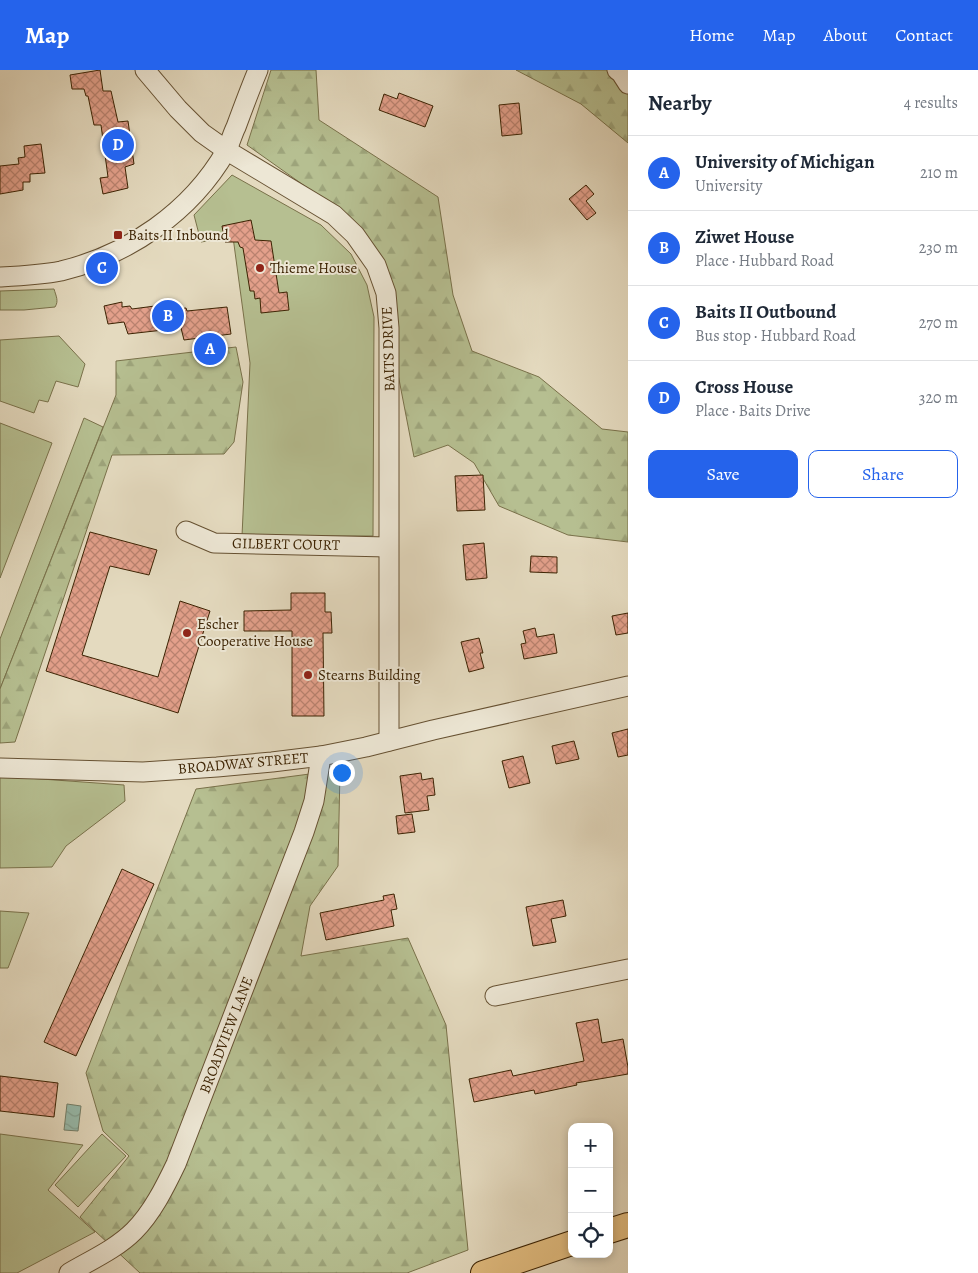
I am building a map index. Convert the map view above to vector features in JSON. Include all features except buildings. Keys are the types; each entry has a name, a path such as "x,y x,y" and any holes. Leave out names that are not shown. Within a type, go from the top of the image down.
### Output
{"main road":[{"path":"613,1230 628,1225"},
{"path":"483,1273 568,1244"}],"street":[{"name":"BAITS DRIVE","path":"145,70 178,109 202,133 226,150 334,215 355,235 376,265 386,293 389,328 389,741"},
{"path":"0,277 60,271 105,256 126,247 182,207 202,186 226,150 258,70"},
{"path":"617,70 628,84"},
{"name":"GILBERT COURT","path":"186,531 214,543 388,547"},
{"name":"BROADWAY STREET","path":"0,768 143,772 217,767 321,756 628,686"},
{"name":"BROADVIEW LANE","path":"69,1273 112,1248 134,1230 151,1209 165,1187 304,832 314,801 321,756"},
{"path":"495,996 628,969"}],"green space":[{"path":"271,70 316,70 319,120 438,197 453,295 472,351 539,377 602,429 628,432 628,542 568,535 499,506 474,463 448,445 414,457 398,374 389,276 354,221 247,145"},
{"path":"516,70 628,70 628,143 581,104"},
{"path":"232,175 321,225 351,254 367,285 374,317 373,536 242,536 250,363 233,237 201,242 194,215"},
{"path":"54,289 57,301 55,307 0,310 0,291"},
{"path":"59,336 85,364 78,387 56,381 48,402 39,400 34,413 0,401 0,340"},
{"path":"236,347 243,382 234,442 224,454 112,455 15,742 0,743 0,689 116,395 116,361"},
{"path":"84,418 103,427 0,689 0,639"},
{"path":"0,423 52,443 0,578"},
{"path":"340,770 338,866 310,906 301,956 408,938 446,1025 468,1250 407,1273 140,1273 80,1217 129,1156 103,1131 86,1073 196,789"},
{"path":"0,776 124,785 125,801 66,846 52,867 0,868"},
{"path":"0,911 29,913 8,968 0,968"},
{"path":"0,1134 83,1145 48,1190 95,1232 17,1273 0,1273"},
{"path":"102,1134 126,1156 78,1207 55,1185"}],"water":[{"path":"67,1104 81,1106 78,1131 64,1130"}],"place":[{"name":"Cross House","path":"118,145"},
{"name":"Baits II Inbound","path":"118,235"},
{"name":"Baits II Outbound","path":"102,268"},
{"name":"Thieme House","path":"260,268"},
{"name":"Ziwet House","path":"168,316"},
{"name":"University of Michigan","path":"210,349"},
{"name":"Escher Cooperative House","path":"187,633"},
{"name":"Stearns Building","path":"308,675"}]}
